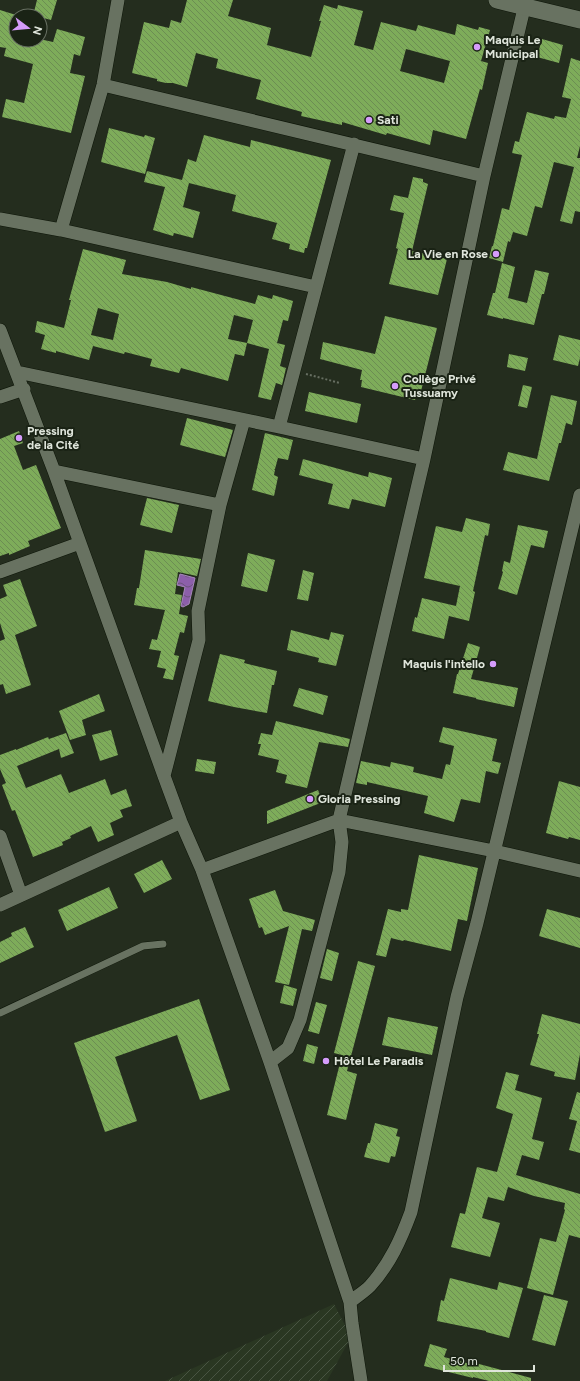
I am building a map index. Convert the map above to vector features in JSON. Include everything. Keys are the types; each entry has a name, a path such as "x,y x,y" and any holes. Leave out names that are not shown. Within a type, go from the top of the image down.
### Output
{"street":[{"path":"61,230 103,85 118,0"},
{"path":"496,0 525,4 580,20"},
{"path":"270,1062 288,1048 300,1020 339,872 342,842 339,820 424,459 484,176 525,4"},
{"path":"103,85 484,176"},
{"path":"280,426 354,144"},
{"path":"0,219 61,230 316,287"},
{"path":"0,330 24,389 181,822 202,870 270,1062 350,1302 361,1381"},
{"path":"17,372 244,420 280,426 424,459"},
{"path":"0,398 24,389"},
{"path":"164,776 199,640 198,611 220,505 244,420"},
{"path":"54,471 220,505"},
{"path":"350,1302 369,1286 385,1266 400,1241 411,1212 457,997 580,495"},
{"path":"0,572 80,543"},
{"path":"202,870 339,820 494,851 580,871"},
{"path":"0,905 181,822"},
{"path":"0,836 21,895"}],"lane":[{"path":"0,1013 143,946 163,944"}],"path":[{"path":"295,370 311,376 340,383"}],"shaded area":[{"path":"334,1304 351,1337 327,1381 165,1381"}],"water":[{"path":"180,574 195,578 189,604 183,607 181,606 185,587 177,585"}],"building":[{"path":"37,0 57,0 51,20 48,19 48,8 35,8"},
{"path":"187,0 233,0 228,16 271,28 267,45 311,57 324,5 337,9 338,5 363,11 354,45 373,50 381,22 416,31 418,25 455,35 457,24 478,30 479,27 490,30 481,61 488,63 482,90 480,89 466,139 433,130 430,145 387,133 386,135 342,122 342,125 301,116 302,112 256,99 261,80 216,68 218,59 196,53 187,87 157,81 157,79 132,73 144,22 169,28 171,20 181,23","holes":["406,49 450,61 444,83 400,71"]},
{"path":"0,10 8,12 8,48 48,48 48,41 53,42 57,29 85,37 80,56 74,54 70,73 85,76 71,133 2,117 6,99 24,103 33,64 4,56 6,48 0,47"},
{"path":"542,39 563,45 559,63 537,57"},
{"path":"571,58 580,61 580,146 577,158 580,158 580,212 575,211 572,224 560,221 574,167 554,162 542,208 535,206 527,236 513,232 510,242 508,241 503,262 489,258 502,208 509,210 522,155 512,153 515,141 519,142 527,112 554,119 555,116 566,118 571,99 562,97"},
{"path":"109,128 144,137 145,135 155,138 145,174 101,162"},
{"path":"204,135 250,147 251,140 331,160 307,248 305,248 304,253 289,249 290,244 272,239 277,223 232,211 236,195 189,183 183,207 200,212 193,238 174,233 173,236 153,230 165,187 144,182 147,171 182,180 188,159 196,162"},
{"path":"413,177 423,179 423,182 428,184 412,251 447,259 438,295 389,284 398,249 396,248 404,213 390,210 394,195 408,198"},
{"path":"83,249 126,260 122,274 167,282 191,289 191,287 255,304 258,295 272,299 273,295 293,301 288,321 283,320 277,343 285,345 280,366 286,368 282,385 276,383 271,400 258,397 269,349 247,343 244,356 235,354 228,381 181,368 179,373 150,366 152,359 93,346 89,360 56,351 56,353 41,349 45,335 35,332 37,321 64,328 71,300 69,300","holes":["98,308 119,314 113,340 91,335","234,315 253,320 247,343 228,339"]},
{"path":"502,263 515,267 508,298 527,303 535,270 549,273 534,325 487,315 493,293 495,293"},
{"path":"385,316 437,328 421,391 418,391 415,400 361,387 362,380 360,380 362,370 320,359 323,342 375,354"},
{"path":"559,335 580,340 580,358 578,366 553,360"},
{"path":"509,354 528,358 525,371 507,367"},
{"path":"523,385 532,387 527,408 518,406"},
{"path":"309,392 361,404 357,423 305,411"},
{"path":"551,395 577,401 572,425 566,423 549,481 503,470 508,452 537,459"},
{"path":"187,418 233,430 225,457 180,445"},
{"path":"19,431 23,443 14,446 23,470 36,465 61,528 28,541 30,546 9,555 9,553 0,556 0,439"},
{"path":"265,433 293,440 288,460 278,458 274,469 274,475 278,477 274,496 252,490"},
{"path":"303,459 368,477 369,472 392,478 385,507 352,499 349,509 328,504 333,484 299,475"},
{"path":"147,498 179,505 172,533 140,525"},
{"path":"466,518 490,524 488,536 485,535 473,591 475,592 469,621 449,616 444,639 412,631 422,598 456,606 460,586 424,578 436,526 462,532"},
{"path":"518,525 548,531 544,548 531,545 517,595 498,589 503,572 504,561 510,563"},
{"path":"145,550 201,559 197,576 178,572 175,594 182,595 179,614 188,616 184,633 180,632 174,655 179,656 173,680 163,678 166,669 157,667 161,651 149,649 152,639 157,640 165,610 134,605 137,588 139,588"},
{"path":"248,553 275,560 267,592 241,586"},
{"path":"303,570 314,573 308,601 297,599"},
{"path":"20,579 37,626 15,635 31,685 6,694 3,684 0,685 0,641 5,639 0,623 0,599 7,596 3,585"},
{"path":"291,630 329,640 331,632 344,635 336,666 318,662 319,658 287,650"},
{"path":"468,643 480,647 471,679 518,688 514,707 453,693 457,674"},
{"path":"220,654 245,660 244,663 277,671 274,685 272,685 267,713 208,701"},
{"path":"299,688 328,696 323,715 293,706"},
{"path":"99,694 105,711 82,720 86,735 70,740 59,711"},
{"path":"276,721 350,739 348,747 319,742 307,788 285,783 287,775 276,772 279,760 258,755 261,744 258,744 261,733 272,735"},
{"path":"443,727 497,739 492,761 501,763 498,774 486,771 480,803 461,799 454,822 424,813 428,796 367,782 367,785 356,783 361,761 390,767 391,762 414,767 413,772 442,779 446,764 450,765 454,746 439,742"},
{"path":"111,730 118,755 100,761 92,735"},
{"path":"66,733 74,753 61,758 59,749 17,766 26,788 61,774 69,793 105,779 111,795 126,789 132,806 120,810 123,817 110,823 114,835 98,842 91,826 70,836 71,838 62,842 63,845 33,857 15,810 12,811 2,785 6,783 0,769 0,755 48,737 49,739"},
{"path":"197,759 216,762 214,774 195,771"},
{"path":"559,781 580,787 580,840 569,837 568,839 546,833"},
{"path":"318,790 323,802 267,824 267,811"},
{"path":"419,855 478,868 467,921 458,919 451,951 391,938 386,957 376,955 388,909 401,912 401,909 408,910"},
{"path":"162,860 172,879 144,893 134,874"},
{"path":"109,887 118,908 67,931 58,910"},
{"path":"275,890 283,911 315,920 312,931 302,929 289,985 275,982 289,926 265,935 262,927 259,928 249,899"},
{"path":"547,909 580,918 580,948 539,936"},
{"path":"25,927 34,947 0,963 0,942 12,936 11,933"},
{"path":"327,949 339,953 332,981 320,978"},
{"path":"358,961 375,966 347,1071 357,1074 346,1120 327,1115 342,1055 334,1053"},
{"path":"284,985 297,989 293,1006 280,1003"},
{"path":"199,999 230,1090 200,1100 177,1035 115,1057 137,1121 105,1132 74,1043"},
{"path":"316,1002 327,1005 319,1034 308,1031"},
{"path":"542,1014 580,1024 580,1054 575,1080 554,1076 555,1072 530,1065 539,1034 537,1034"},
{"path":"388,1017 438,1027 432,1055 382,1045"},
{"path":"307,1044 318,1047 314,1064 303,1061"},
{"path":"506,1072 519,1075 515,1090 542,1098 532,1139 544,1142 539,1160 522,1155 516,1175 580,1194 580,1238 569,1235 553,1295 527,1288 540,1238 556,1242 565,1210 565,1203 534,1196 508,1187 504,1201 488,1197 482,1218 500,1223 490,1257 451,1247 460,1213 465,1214 477,1167 497,1172 513,1114 496,1108"},
{"path":"577,1092 580,1093 580,1153 569,1150 577,1121 569,1119"},
{"path":"375,1123 398,1129 396,1136 400,1137 395,1157 391,1156 389,1163 364,1157 368,1143 370,1143"},
{"path":"450,1278 497,1290 499,1282 523,1288 509,1338 486,1331 437,1321 441,1300 444,1301"},
{"path":"544,1295 568,1301 555,1346 532,1340"},
{"path":"430,1344 447,1349 444,1357 478,1366 479,1364 531,1378 531,1381 489,1381 424,1366"}],"place":[{"name":"Maquis Le Municipal","path":"477,47"},
{"name":"Sati","path":"369,120"},
{"name":"La Vie en Rose","path":"496,254"},
{"name":"Collège Privé Tussuamy","path":"395,386"},
{"name":"Pressing de la Cité","path":"19,438"},
{"name":"Maquis l'intello","path":"493,664"},
{"name":"Gloria Pressing","path":"310,799"},
{"name":"Hôtel Le Paradis","path":"326,1061"}]}
